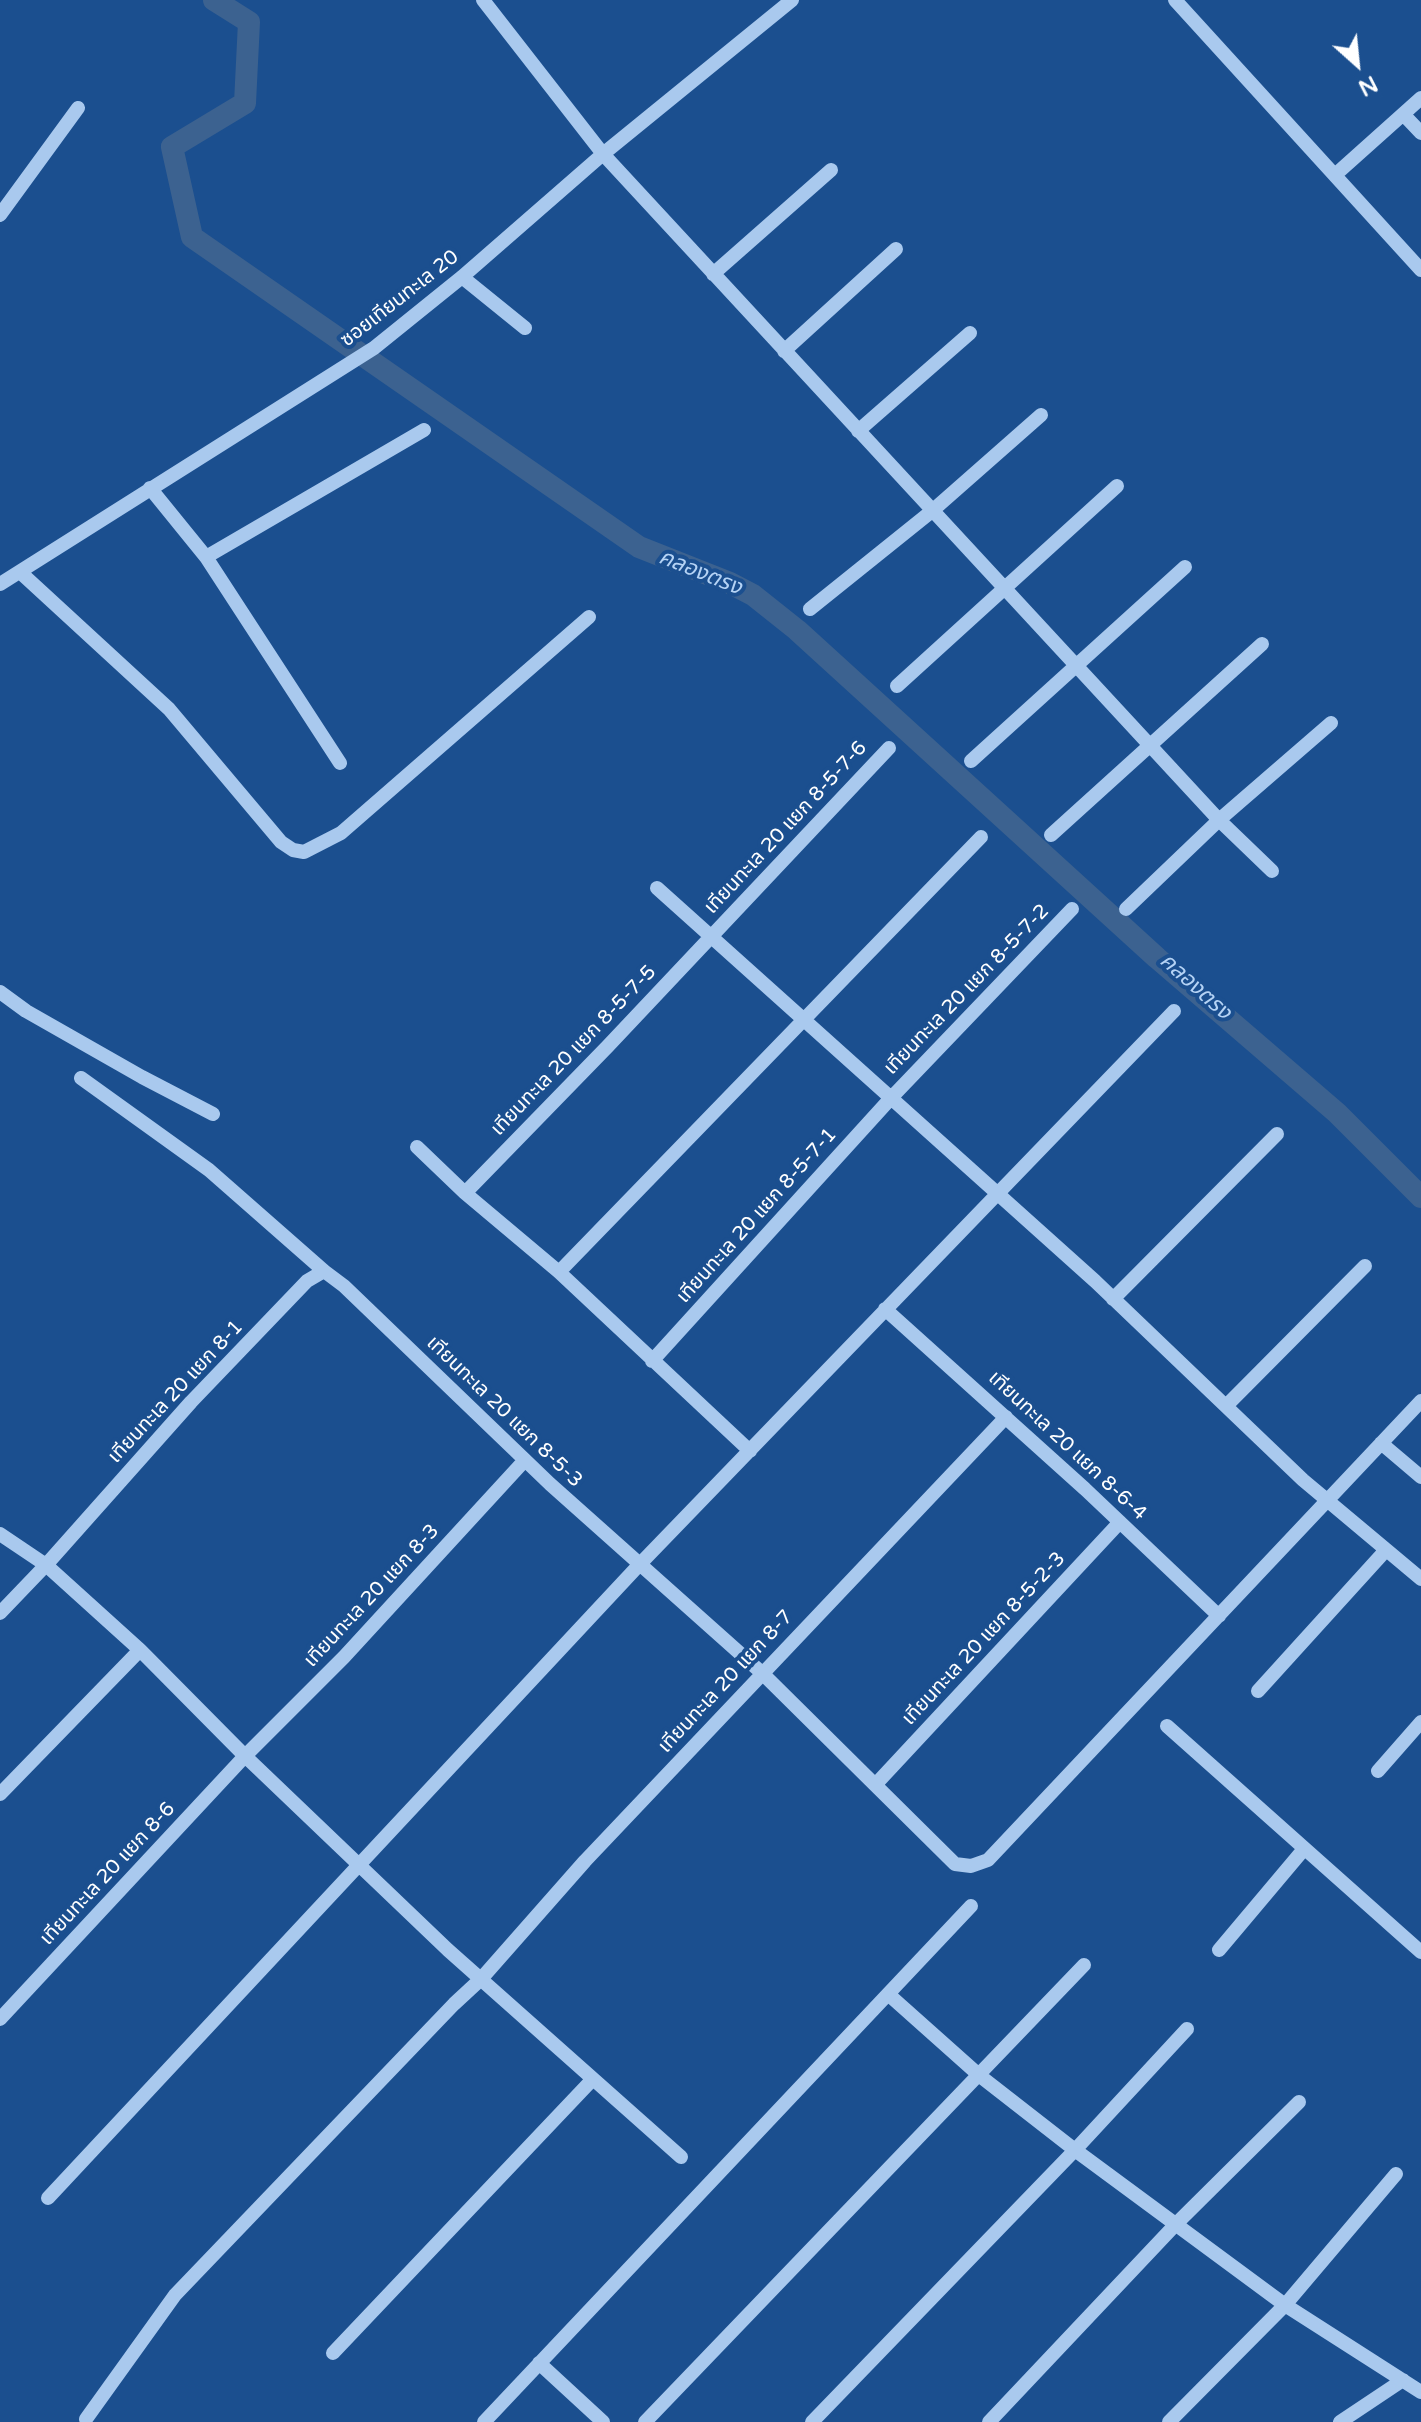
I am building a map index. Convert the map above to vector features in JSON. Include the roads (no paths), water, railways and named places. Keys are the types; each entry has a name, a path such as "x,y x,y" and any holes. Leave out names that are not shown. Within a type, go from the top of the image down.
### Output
{"street":[{"path":"483,0 603,154 1149,745 1272,871"},
{"name":"ซอยเทียนทะเล 20","path":"0,584 374,348 462,277 603,154 792,0"},
{"path":"1175,0 1421,270"},
{"path":"1335,175 1421,98"},
{"path":"0,215 78,108"},
{"path":"1403,114 1421,133"},
{"path":"713,274 831,170"},
{"path":"784,351 896,249"},
{"path":"462,277 525,328"},
{"path":"858,431 970,333"},
{"path":"810,609 932,511 1041,415"},
{"path":"206,557 424,430"},
{"path":"897,686 1117,486"},
{"path":"150,488 206,557 340,763"},
{"path":"971,761 1185,567"},
{"path":"20,572 169,709 281,842 293,850 304,852 341,833 589,617"},
{"path":"1051,835 1262,644"},
{"path":"1126,909 1219,820 1331,723"},
{"name":"เทียนทะเล 20 แยก 8-5-7-6","path":"712,936 889,748"},
{"path":"559,1272 981,837"},
{"path":"657,888 1113,1299 1328,1501 1421,1579"},
{"name":"เทียนทะเล 20 แยก 8-5-7-2","path":"891,1098 1072,909"},
{"name":"เทียนทะเล 20 แยก 8-5-7-5","path":"465,1193 712,936"},
{"path":"0,992 26,1011 213,1114"},
{"path":"48,2198 639,1565 1174,1011"},
{"path":"81,1078 209,1170 324,1271"},
{"name":"เทียนทะเล 20 แยก 8-5-7-1","path":"652,1361 891,1098"},
{"path":"1113,1299 1277,1134"},
{"path":"417,1147 465,1193 559,1272 750,1451"},
{"path":"1226,1406 1365,1266"},
{"name":"เทียนทะเล 20 แยก 8-5-3","path":"324,1271 344,1286 639,1565 762,1673 955,1864 971,1866 988,1860 1219,1616"},
{"name":"เทียนทะเล 20 แยก 8-1","path":"0,1613 191,1402 307,1281 324,1271"},
{"name":"เทียนทะเล 20 แยก 8-6-4","path":"885,1309 1219,1616"},
{"path":"1219,1616 1421,1401"},
{"name":"เทียนทะเล 20 แยก 8-7","path":"86,2419 175,2295 481,1979 585,1861 1006,1417"},
{"path":"1381,1443 1421,1477"},
{"name":"เทียนทะเล 20 แยก 8-3","path":"245,1756 344,1657 525,1460"},
{"name":"เทียนทะเล 20 แยก 8-5-2-3","path":"876,1784 1120,1522"},
{"path":"0,1534 46,1565 140,1650 245,1756 481,1979 681,2157"},
{"path":"1258,1691 1386,1550"},
{"path":"0,1794 140,1650"},
{"path":"1378,1771 1421,1722"},
{"path":"1167,1726 1421,1952"},
{"name":"เทียนทะเล 20 แยก 8-6","path":"0,2019 245,1756"},
{"path":"1219,1950 1304,1849"},
{"path":"484,2422 971,1906"},
{"path":"645,2422 1084,1965"},
{"path":"888,1994 980,2076 1075,2150 1285,2305 1420,2389"},
{"path":"812,2422 1075,2150 1187,2029"},
{"path":"333,2353 592,2080"},
{"path":"989,2422 1176,2224 1299,2102"},
{"path":"1169,2422 1285,2305 1396,2174"},
{"path":"539,2363 603,2422"},
{"path":"1340,2422 1403,2380"}],"waterway":[{"name":"คลองตรง","path":"214,0 249,22 245,103 172,147 192,237 639,547 753,595 797,630 1157,958 1337,1113 1421,1197"}]}
